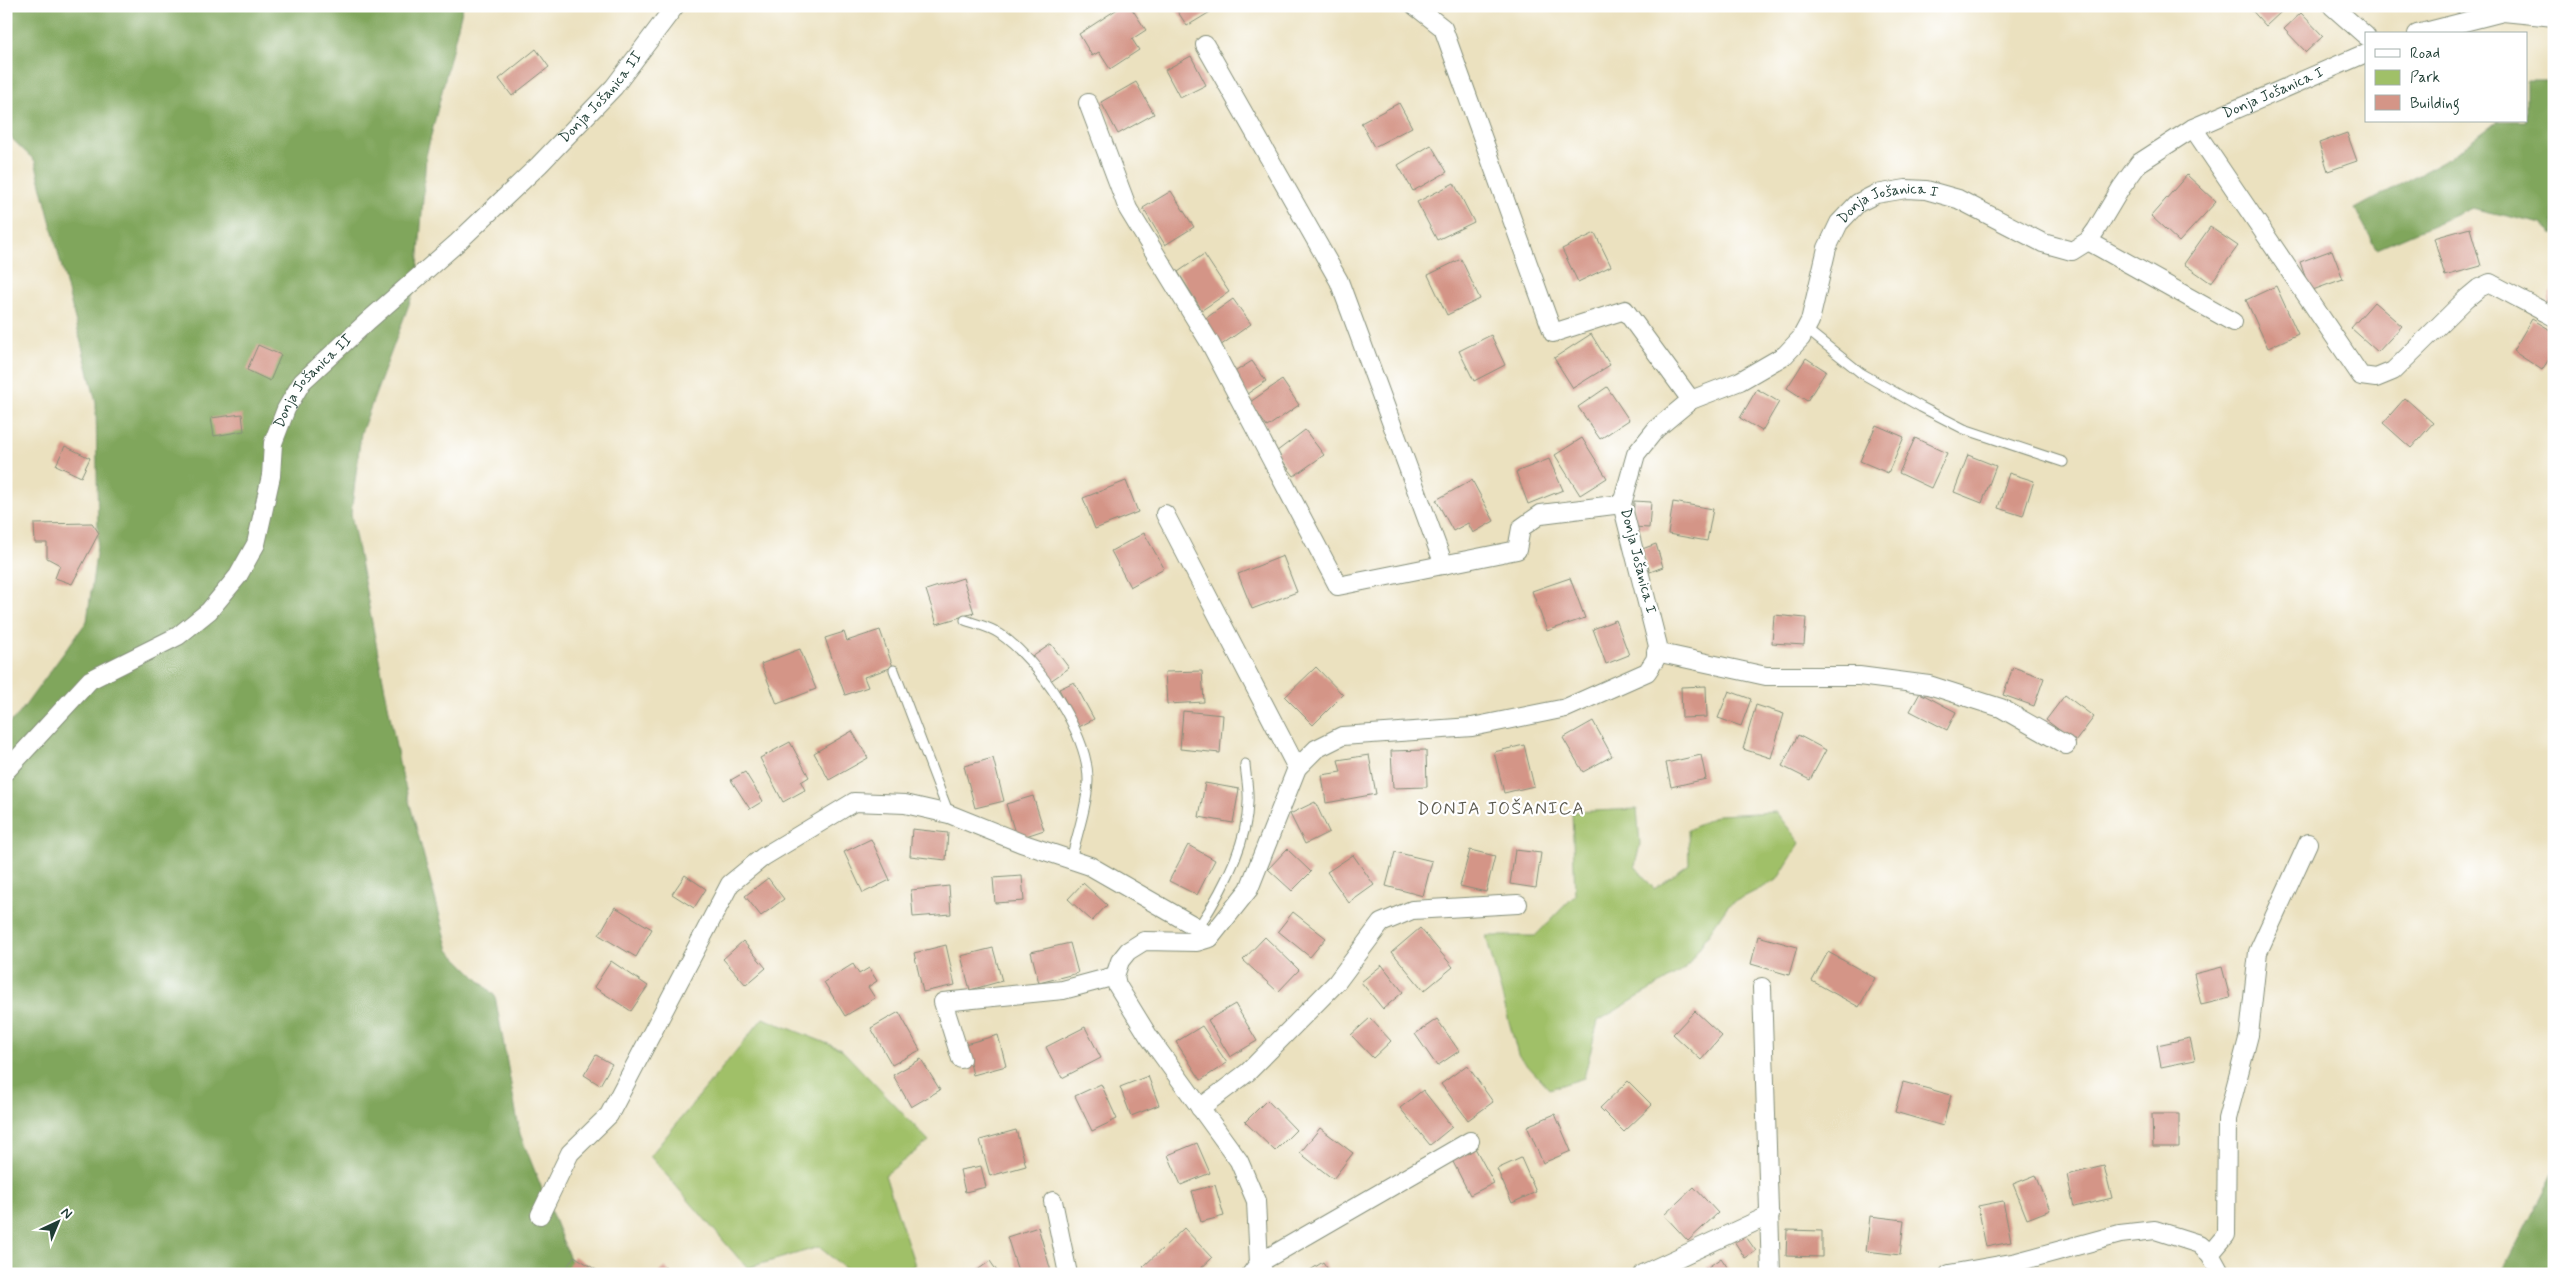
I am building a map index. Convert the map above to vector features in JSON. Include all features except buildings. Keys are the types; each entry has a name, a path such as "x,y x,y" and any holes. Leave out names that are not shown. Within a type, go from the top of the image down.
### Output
{"street":[{"name":"Donja Jošanica II","path":"6,771 90,680 178,636 209,611 238,576 256,544 271,476 272,443 286,409 302,382 457,243 539,165 614,87 675,6"},
{"path":"1415,6 1443,28 1553,333 1625,310 1691,400"},
{"path":"2332,6 2365,35"},
{"path":"2424,32 2503,12 2554,17"},
{"path":"1204,45 1339,281 1444,565"},
{"name":"Donja Jošanica I","path":"1656,652 1658,646 1655,629 1622,504 1636,454 1656,429 1691,400 1740,381 1785,355 1801,338 1810,321 1827,248 1838,223 1858,203 1876,194 1906,189 1926,190 1958,199 2043,243 2072,251 2088,240 2139,163 2193,128 2365,53"},
{"path":"1088,103 1128,209 1210,343 1338,586 1517,550 1521,528 1541,514 1622,504"},
{"path":"2193,128 2361,376 2376,378 2393,371 2467,298 2479,288 2490,283 2554,317"},
{"path":"2088,240 2233,322"},
{"path":"1165,514 1297,768"},
{"path":"1470,1141 1258,1270 1256,1201 1238,1161 1149,1037 1117,984 1116,976 1120,961 1128,951 1144,941 1197,942 1249,889 1297,768 1316,749 1342,736 1472,726 1566,708 1647,672 1655,660 1656,652 1766,676 1859,676 1929,685 2001,708 2066,745"},
{"path":"540,1215 570,1153 609,1115 730,884 763,857 854,802 905,804 949,814 1090,866 1204,933"},
{"path":"2210,1254 2226,1235 2227,1119 2249,1036 2258,952 2308,843"},
{"path":"1200,1108 1248,1072 1337,982 1381,924 1412,910 1518,904"},
{"path":"961,1058 943,1002 1063,990 1116,976"},
{"path":"1762,987 1772,1274"},
{"path":"1053,1202 1068,1274"},
{"path":"1643,1274 1770,1215"},
{"path":"1949,1274 2017,1262 2120,1234 2155,1230 2199,1244 2210,1254 2221,1274"}],"lane":[{"path":"1806,329 1861,374 1913,403 1964,429 2063,462"},
{"path":"965,620 999,632 1026,654 1054,691 1080,742 1088,780 1071,860"},
{"path":"894,670 949,814"},
{"path":"1204,933 1230,872 1244,828 1248,803 1245,764"}],"green space":[{"path":"6,6 463,6 426,156 417,283 361,433 351,514 400,767 449,950 495,996 520,1134 576,1274 6,1274 6,726 19,714 87,621 98,540 96,402 35,161 6,133"},
{"path":"2528,81 2554,81 2554,234 2542,224 2472,208 2377,249 2355,209 2449,158 2497,122 2528,122"},
{"path":"1637,809 1640,844 1635,866 1654,889 1689,864 1688,830 1718,815 1776,812 1800,843 1777,880 1728,905 1685,969 1598,1021 1584,1078 1549,1089 1518,1055 1486,936 1535,936 1575,895 1572,812"},
{"path":"763,1018 841,1049 929,1141 885,1175 915,1265 899,1274 852,1274 819,1247 747,1268 650,1156"},
{"path":"2554,1172 2554,1274 2501,1274"}],"district":[{"name":"DONJA JOŠANICA","path":"1501,809"}]}
